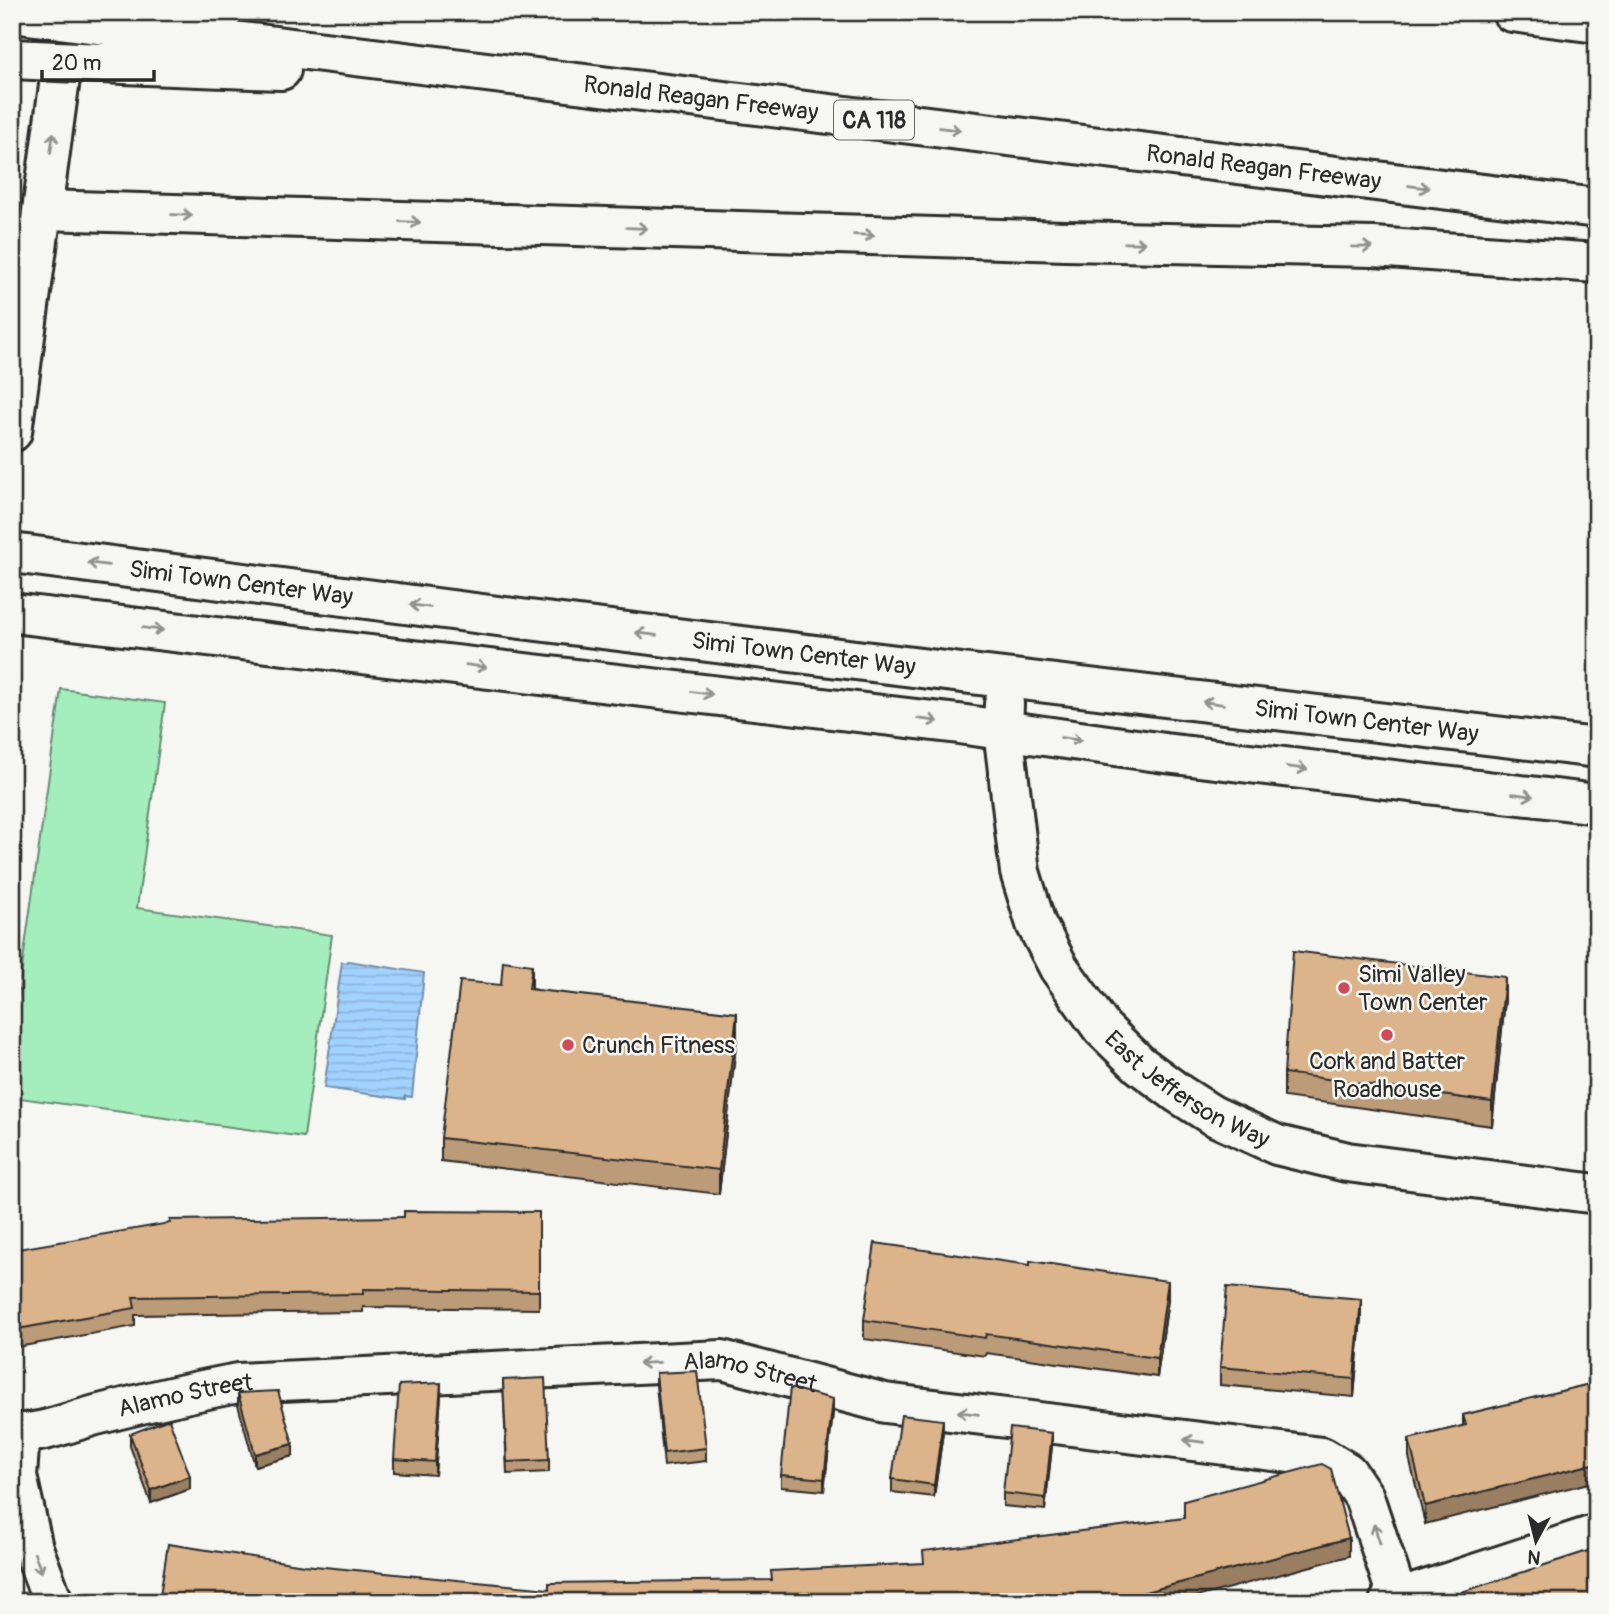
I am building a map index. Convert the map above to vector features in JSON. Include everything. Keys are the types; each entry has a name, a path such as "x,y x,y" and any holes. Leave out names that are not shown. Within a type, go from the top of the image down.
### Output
{"main road":[{"path":"12,432 69,12"},
{"path":"1512,12 1597,23"},
{"path":"12,13 149,48"},
{"path":"12,59 149,48"},
{"name":"Ronald Reagan Freeway","path":"149,48 522,77 1597,208"},
{"path":"43,210 1066,241 1374,247 1597,263"},
{"name":"Simi Town Center Way","path":"12,553 1006,679 1597,748"},
{"name":"Simi Town Center Way","path":"12,613 1003,729 1165,753 1597,803"},
{"name":"East Jefferson Way","path":"1006,679 1003,729 1020,872 1036,924 1059,968 1102,1028 1140,1065 1212,1115 1277,1145 1347,1162 1597,1194"},
{"name":"Alamo Street","path":"16,1434 48,1430 162,1398 238,1383 722,1360 885,1403 1322,1457 1347,1472 1364,1497 1394,1600"},
{"path":"16,1434 15,1475 33,1548 53,1602"},
{"path":"1394,1600 1597,1534"}],"green space":[{"path":"61,689 165,703 137,908 332,935 304,1137 12,1097 12,1040"}],"water":[{"path":"342,962 424,973 412,1097 405,1096 405,1099 324,1088"}],"building":[{"path":"1293,951 1505,977 1492,1102 1284,1073"},
{"path":"503,961 532,965 529,989 737,1013 719,1170 441,1138 460,981 501,985"},
{"path":"404,1211 539,1212 539,1291 363,1289 363,1294 133,1297 135,1308 12,1330 12,1250 170,1223 170,1220 404,1217"},
{"path":"875,1243 1168,1281 1157,1358 986,1334 985,1338 864,1320"},
{"path":"1227,1287 1361,1299 1354,1379 1220,1367"},
{"path":"697,1371 706,1448 664,1453 656,1373"},
{"path":"545,1378 549,1460 507,1462 503,1380"},
{"path":"441,1383 435,1462 394,1459 399,1385"},
{"path":"1590,1384 1597,1410 1597,1463 1425,1506 1409,1439 1466,1425 1463,1415"},
{"path":"790,1388 833,1399 824,1479 781,1475"},
{"path":"278,1391 293,1444 255,1454 238,1393"},
{"path":"901,1415 943,1420 934,1485 892,1479"},
{"path":"169,1419 190,1476 151,1490 130,1434"},
{"path":"1010,1428 1052,1433 1045,1498 1003,1493"},
{"path":"1322,1464 1331,1469 1349,1538 1119,1599 1120,1602 159,1602 168,1544 304,1565 549,1589 549,1583 772,1580 771,1571 924,1563 923,1551 1184,1518 1184,1501"},
{"path":"1597,1548 1597,1602 1441,1602 1463,1595 1462,1592"}],"place":[{"name":"Simi Valley Town Center","path":"1344,988"},
{"name":"Cork and Batter Roadhouse","path":"1387,1035"},
{"name":"Crunch Fitness","path":"568,1045"}]}
